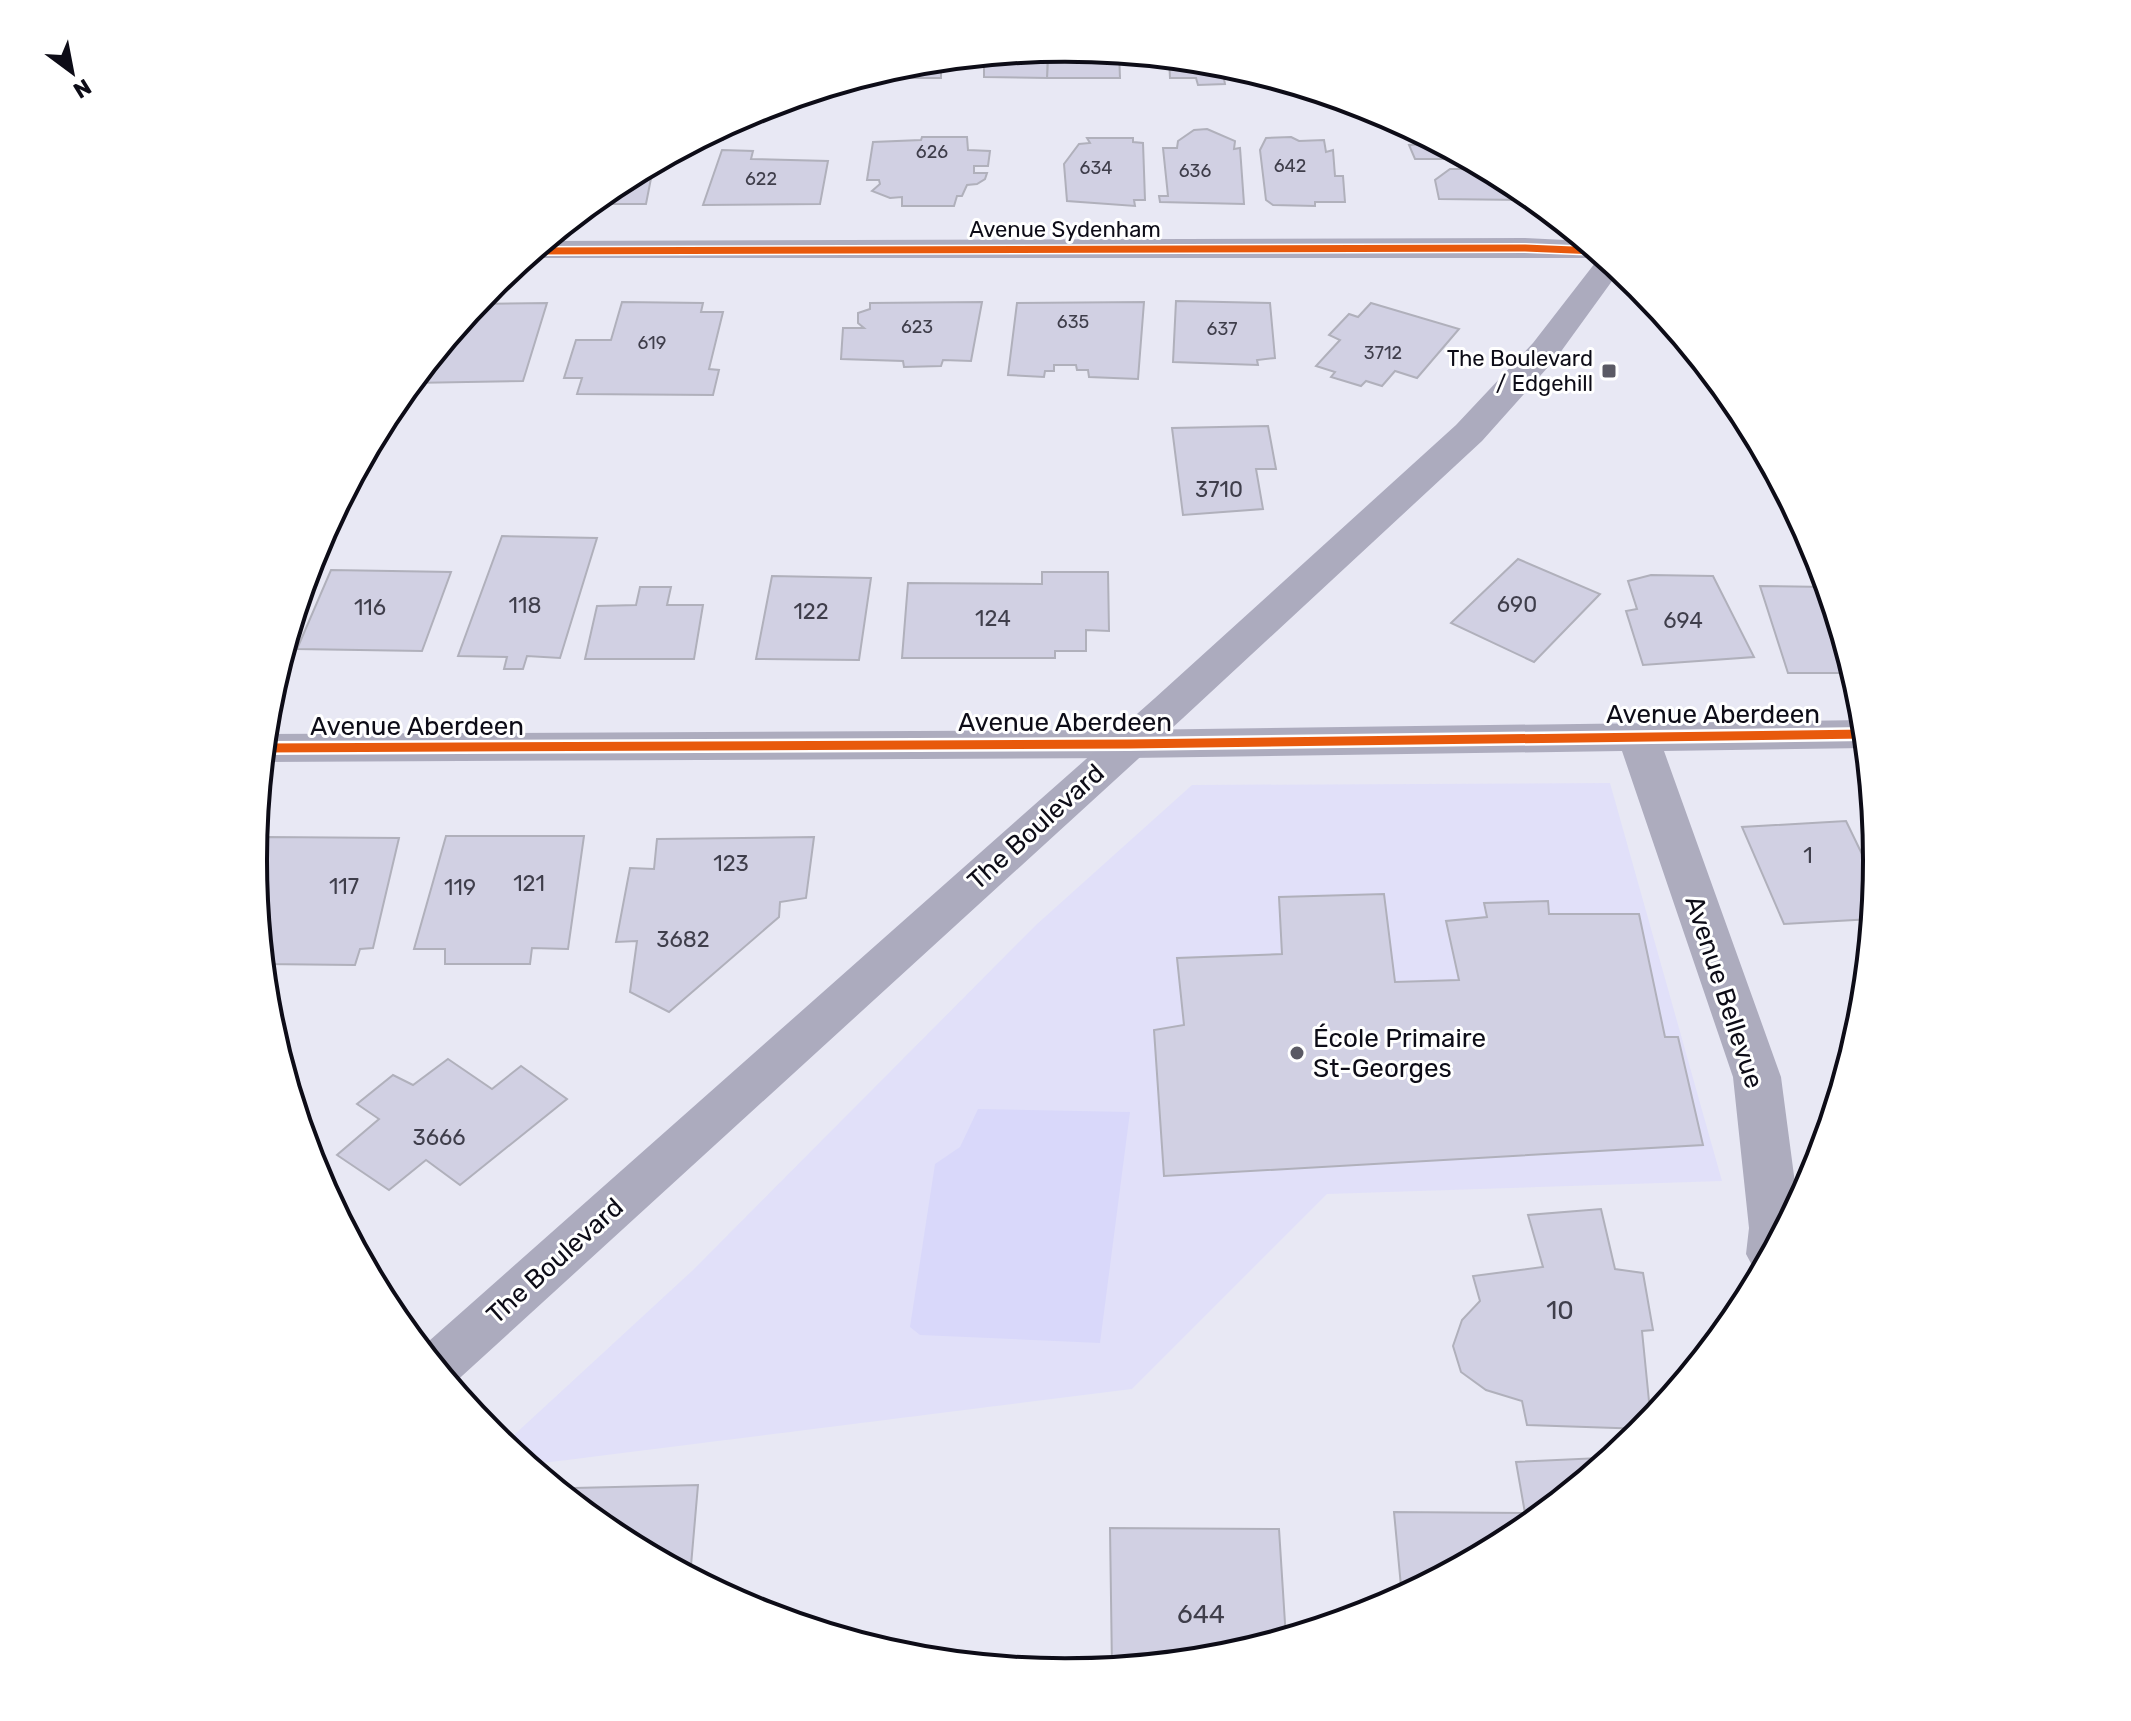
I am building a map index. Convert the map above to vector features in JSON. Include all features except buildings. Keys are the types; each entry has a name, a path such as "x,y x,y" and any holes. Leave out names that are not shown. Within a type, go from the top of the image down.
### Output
{"main road":[{"name":"The Boulevard","path":"444,1361 1129,744 1492,410 1545,350 1603,271"}],"street":[{"name":"Avenue Sydenham","path":"550,251 1493,248 1581,251"},
{"name":"Avenue Aberdeen","path":"275,748 1129,744 1854,734"},
{"name":"Avenue Bellevue","path":"1638,737 1757,1077 1775,1227"}],"shaded area":[{"name":"École Primaire St-Georges","path":"1610,783 1722,1181 1327,1194 1132,1389 542,1463 513,1436 693,1270 1036,925 1192,785"},
{"path":"978,1109 1130,1112 1100,1343 920,1335 910,1327 935,1164 960,1147"}],"cycle path":[{"path":"550,251 1580,250"},
{"path":"275,748 1129,744 1854,734"}],"place":[{"name":"The Boulevard / Edgehill","path":"1609,371"},
{"name":"École Primaire St-Georges","path":"1297,1053"}]}
